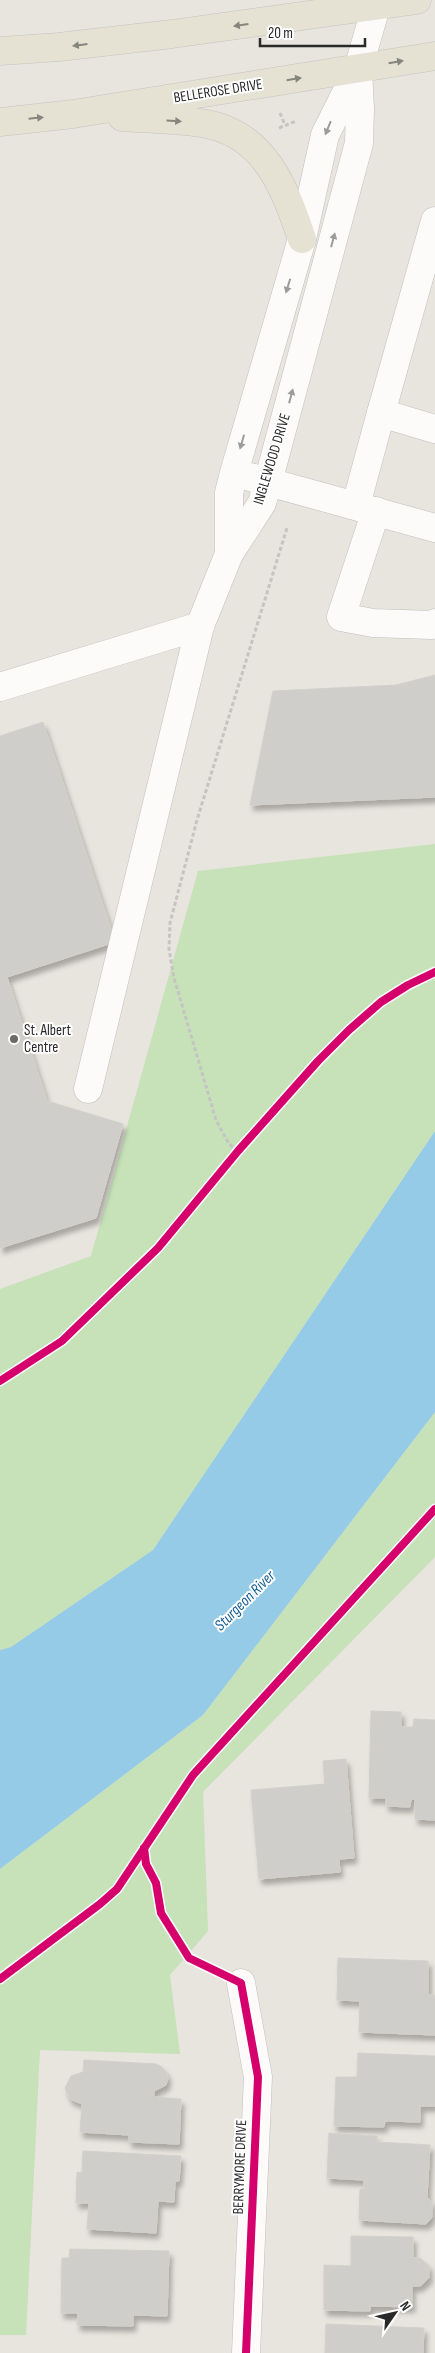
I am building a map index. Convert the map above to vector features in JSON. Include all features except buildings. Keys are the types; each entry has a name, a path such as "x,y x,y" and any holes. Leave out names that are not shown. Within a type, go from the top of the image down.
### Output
{"main road":[{"path":"0,51 59,47 172,34 377,3 417,0"},
{"name":"BELLEROSE DRIVE","path":"0,122 73,114 435,56"},
{"path":"73,114 202,123 221,128 243,138 249,142 273,172 287,195 302,239"}],"street":[{"name":"INGLEWOOD DRIVE","path":"229,554 229,493 234,472 302,239 325,135 358,69 377,3"},
{"name":"INGLEWOOD DRIVE","path":"229,554 262,502 359,143 358,69"},
{"path":"435,221 380,413 366,508 341,617 373,623 431,625 435,622"},
{"path":"380,413 435,429"},
{"path":"234,472 435,528"},
{"path":"88,1088 200,626 229,554"},
{"path":"0,687 200,626"},
{"name":"BERRYMORE DRIVE","path":"241,1983 258,2078 246,2353"}],"path":[{"path":"277,129 297,121"},
{"path":"238,1151 229,1144 216,1120 174,978 169,950 170,923 198,820 288,522"},
{"path":"232,1158 244,1144"}],"green space":[{"path":"435,844 435,1131 153,1550 11,1647 0,1650 0,1289 91,1256 198,871"},
{"path":"435,1412 435,1557 203,1792 208,1931 170,1975 180,2054 40,2050 26,2335 0,2335 0,1869 203,1715"}],"water":[{"name":"Sturgeon River","path":"435,1131 435,1412 203,1715 0,1869 0,1650 11,1647 153,1550"}],"cycle path":[{"path":"0,1381 62,1341 158,1248 238,1151 318,1061 349,1030 381,1002 408,985 435,972"},
{"path":"0,1979 100,1904 117,1889 193,1775 435,1509"},
{"path":"144,1848 146,1864 156,1883 161,1913 189,1958 241,1983 258,2077 246,2353"}],"place":[{"name":"St. Albert Centre","path":"14,1039"}]}
